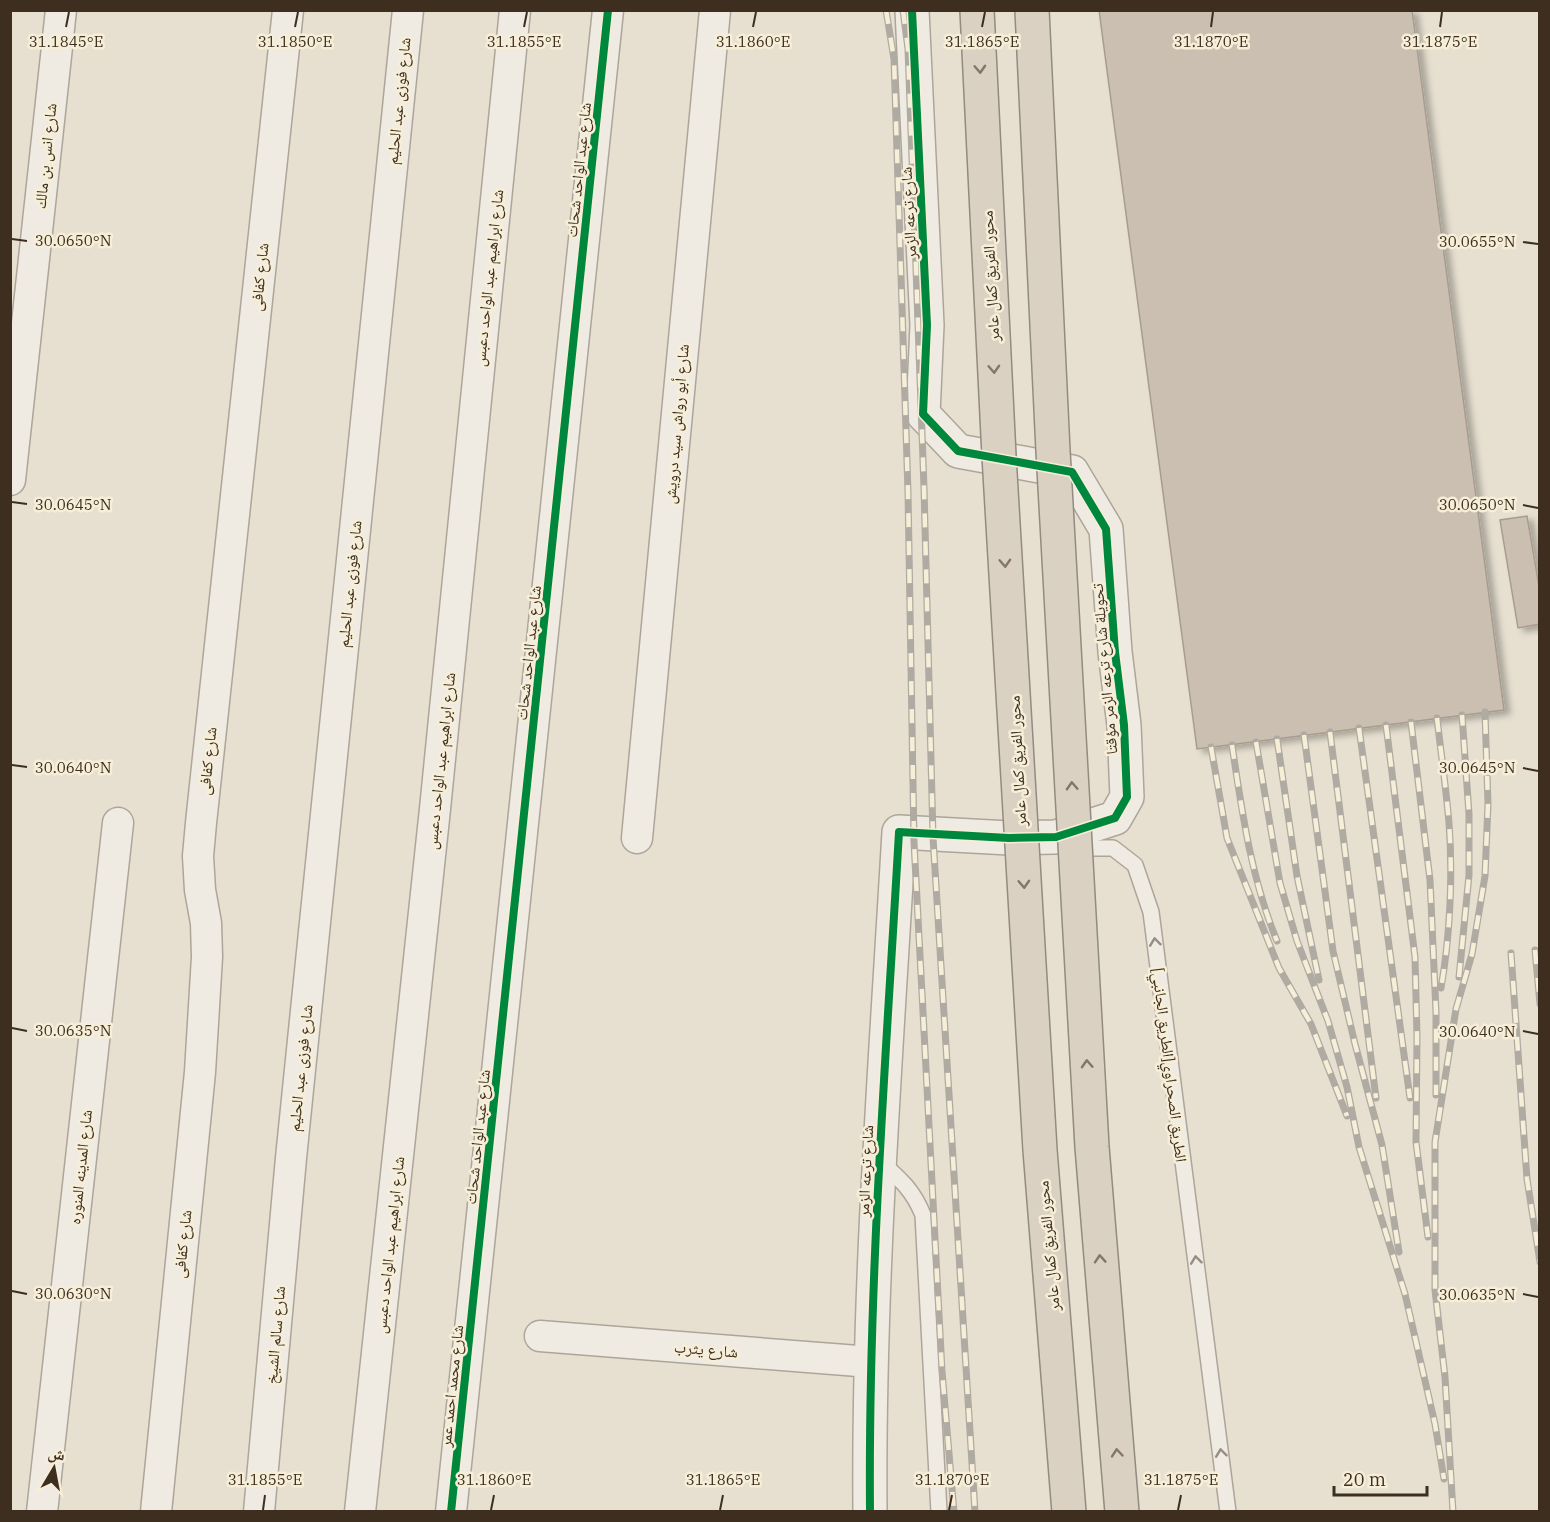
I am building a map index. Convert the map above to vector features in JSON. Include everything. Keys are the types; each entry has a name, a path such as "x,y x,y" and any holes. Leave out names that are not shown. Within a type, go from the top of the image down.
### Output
{"highway":[{"name":"محور الفريق كمال عامر","path":"977,10 999,468 1040,1150 1069,1512"},
{"path":"1032,10 1054,475 1092,1147 1122,1512"}],"street":[{"name":"شارع انس بن مالك","path":"10,480 61,10"},
{"name":"شارع كفافى","path":"156,1512 200,1072 207,957 206,923 200,890 198,856 288,10"},
{"name":"شارع فوزى عبد الحليم","path":"291,1158 408,10"},
{"name":"شارع ابراهيم عبد الواحد دعبس","path":"360,1512 435,809 515,10"},
{"name":"شارع عبد الواحد شحات","path":"474,1299 608,10"},
{"name":"شارع أبو رواش سيد درويش","path":"637,838 715,10"},
{"name":"شارع ترعه الزمر","path":"912,10 927,325 923,414"},
{"name":"تحويلة شارع ترعه الزمر مؤقتا","path":"899,832 1009,838 1056,837 1115,818 1127,797 1124,725 1115,652 1106,529 1072,472 958,451 923,414"},
{"name":"شارع المدينه المنوره","path":"42,1512 118,824"},
{"name":"شارع ترعه الزمر","path":"870,1512 871,1362 878,1160 899,832"},
{"name":"شارع سالم الشيخ","path":"260,1512 291,1158"},
{"name":"شارع محمد احمد عمر","path":"451,1512 474,1299"},
{"name":"شارع يثرب","path":"540,1336 871,1362"}],"lane":[{"name":"الطريق الصحراوي[الطريق الجانبي]","path":"899,832 908,842 918,845 998,850 1113,848 1135,866 1151,912 1228,1512"},
{"path":"878,1160 908,1186 923,1215 939,1512"}],"building":[{"path":"1099,10 1412,10 1504,710 1197,749"},
{"path":"1527,516 1540,592 1540,624 1518,628 1500,520"}],"railway":[{"path":"886,10 894,59 908,492 914,842 942,1371 954,1512"},
{"path":"903,10 908,49 924,488 933,837 975,1512"},
{"path":"1453,1512 1445,1377 1435,1290 1435,1142 1456,1009 1472,954 1485,876 1488,804 1485,712"},
{"path":"1459,977 1469,875 1469,814 1462,715"},
{"path":"1437,718 1448,810 1451,864 1449,927 1441,988"},
{"path":"1411,722 1430,880 1436,1012 1436,1095"},
{"path":"1386,725 1415,957 1416,1142 1428,1237"},
{"path":"1359,728 1410,1098"},
{"path":"1330,732 1376,1098"},
{"path":"1304,735 1333,951 1382,1145 1399,1252"},
{"path":"1277,739 1297,876 1319,980"},
{"path":"1256,742 1280,883 1297,941 1328,1021 1347,1087 1359,1147 1405,1294 1435,1424 1444,1479"},
{"path":"1232,745 1254,869 1277,941"},
{"path":"1211,747 1227,838 1279,968 1311,1024 1347,1116"},
{"path":"1535,950 1540,1004"},
{"path":"1511,953 1527,1179 1540,1262"}],"cycle path":[{"path":"451,1512 608,10"},
{"path":"870,1512 875,1256 899,832 1009,838 1056,837 1115,818 1127,797 1124,725 1115,652 1106,529 1072,472 958,451 923,414 927,325 912,10"}]}
